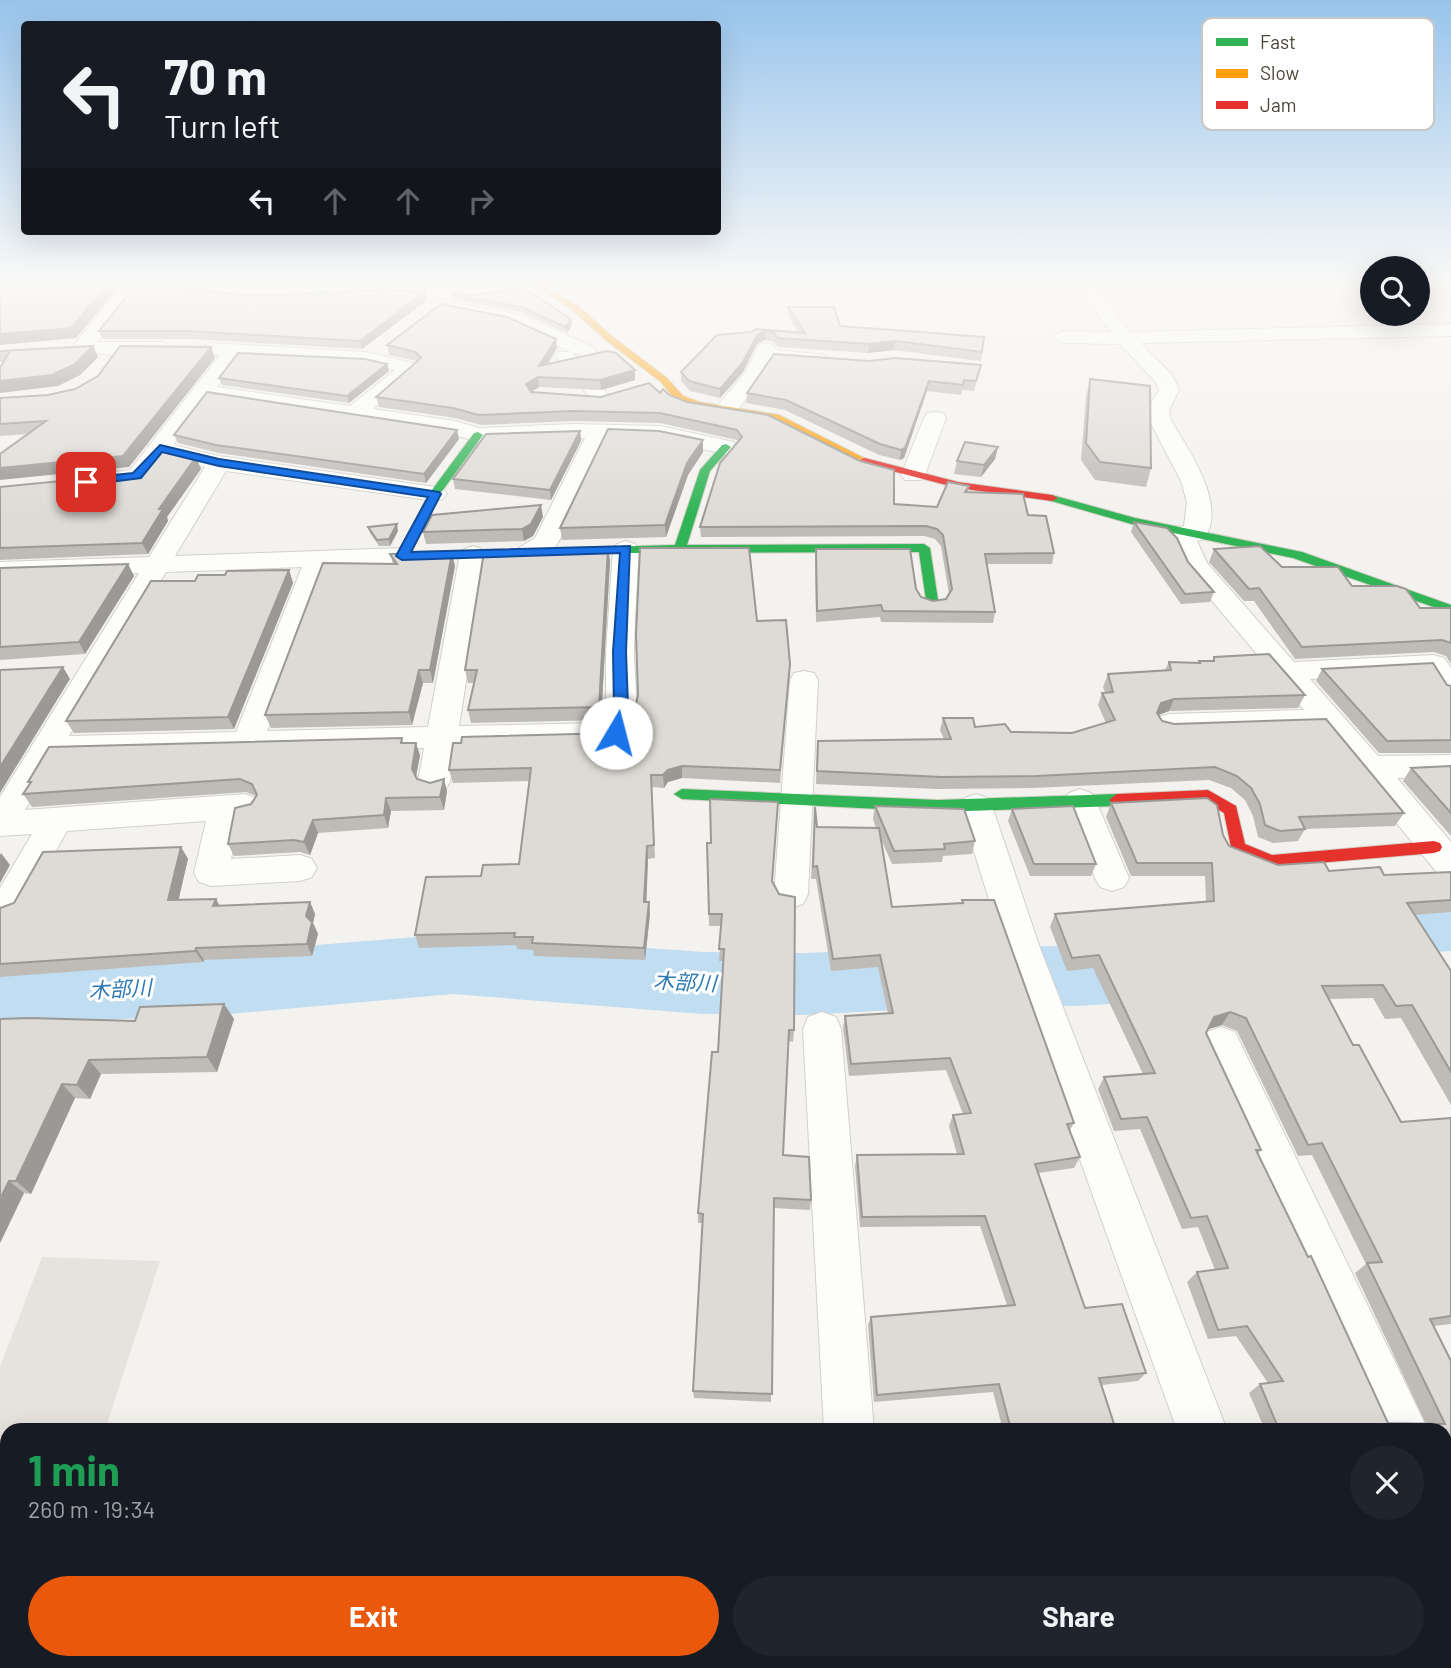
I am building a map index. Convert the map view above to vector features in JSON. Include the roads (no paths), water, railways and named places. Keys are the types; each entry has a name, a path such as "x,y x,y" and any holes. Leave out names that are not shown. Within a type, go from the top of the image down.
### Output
{"street":[{"path":"79,482 137,475 160,449 227,360"},
{"path":"354,414 410,368 375,360"},
{"path":"571,360 610,396 572,398"},
{"path":"637,360 664,380 679,398 697,405 775,417 869,463 958,485 1048,497 1100,515 1330,564 1451,609"},
{"path":"725,410 748,384 761,360"},
{"path":"832,360 842,361"},
{"path":"1147,360 1168,385 1167,397 1158,410 1160,420 1193,481 1199,502 1188,533 1195,565 1370,767 1442,857"},
{"path":"640,387 664,380"},
{"path":"204,391 455,428 478,435 660,433 726,447"},
{"path":"913,475 935,418"},
{"path":"529,552 545,543 598,432"},
{"path":"402,556 435,494 478,435"},
{"path":"680,548 705,470 726,447"},
{"path":"160,449 219,463 435,494"},
{"path":"219,463 0,824 235,807 211,873 300,868"},
{"path":"0,570 626,549 923,548 935,592"},
{"path":"48,747 616,733 621,706 620,652 626,549"},
{"path":"434,782 473,554"},
{"path":"248,741 317,561"},
{"path":"1288,671 1434,664 1451,690"},
{"path":"59,668 98,666"},
{"path":"791,894 804,680"},
{"path":"1169,724 1329,719"},
{"path":"1370,767 1451,766"},
{"path":"682,794 797,798 874,805 976,806 1208,795 1231,810 1238,848 1271,860 1442,857"},
{"path":"1080,801 1112,878"},
{"path":"976,806 1022,948 1199,1423"},
{"path":"9,904 57,820"},
{"path":"822,1029 849,1423"},
{"path":"1221,1044 1400,1423"}],"waterway":[{"name":"木部川","path":"1334,941 1409,926 1451,923"},
{"name":"木部川","path":"0,994 229,983 453,964 703,983 804,984 950,977 1078,976 1183,969"}]}
